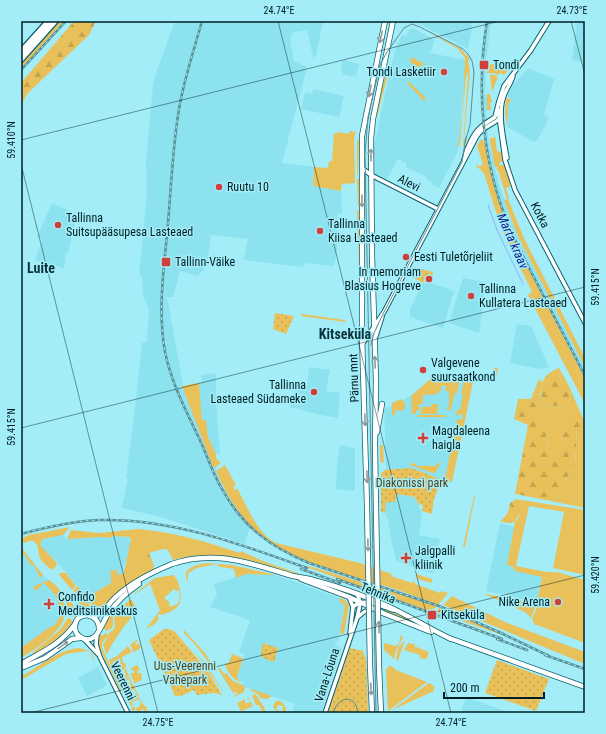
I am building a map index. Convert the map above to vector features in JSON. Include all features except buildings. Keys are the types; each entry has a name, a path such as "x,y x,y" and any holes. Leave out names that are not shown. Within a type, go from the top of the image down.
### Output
{"highway":[{"path":"21,52 49,21"},
{"path":"21,59 56,21"}],"main road":[{"name":"Pärnu mnt","path":"372,713 363,343 362,136 385,21"},
{"path":"389,21 392,26"},
{"name":"Pärnu mnt","path":"381,713 376,509 376,381 373,326 371,139 373,119 393,21"},
{"path":"375,437 382,404"},
{"name":"Tehnika","path":"92,616 99,615 116,596 158,570 172,564 188,560 219,557 242,560 294,576 316,580 357,594 384,604 451,638"},
{"name":"Tehnika","path":"98,632 108,614 117,603 136,586 158,570"},
{"name":"Tehnika","path":"294,576 349,597 410,624 585,687"},
{"path":"21,664 50,649 61,639 79,618 84,616 92,616 97,621 98,632 92,638 72,639 45,658 21,668"},
{"path":"76,622 75,629 82,638"}],"street":[{"path":"508,169 499,119 503,97 514,74 549,21"},
{"name":"Kotka","path":"514,74 504,86 498,109 503,150 508,169 518,196 585,323"},
{"path":"363,343 373,326 384,312 464,160 481,131 499,119"},
{"path":"464,160 465,153 482,126 499,119"},
{"path":"492,123 500,126"},
{"name":"Alevi","path":"362,168 371,175 438,209"},
{"path":"375,343 384,312"},
{"path":"357,594 360,602"},
{"name":"Vana-Lõuna","path":"348,642 353,607 349,597"},
{"path":"353,607 360,602 365,601 398,611"},
{"name":"Vana-Lõuna","path":"326,713 357,618 360,602"},
{"path":"357,618 368,609 374,609"},
{"name":"Veerenni","path":"98,632 96,644 100,657 128,713"},
{"name":"Veerenni","path":"82,638 100,657"}],"shaded area":[{"path":"175,21 323,21 316,56 313,58 307,30 294,32 290,38 294,61 307,67 282,163 314,167 313,186 341,191 342,213 337,215 337,251 334,266 304,263 303,267 244,260 248,239 211,235 207,265 198,276 180,271 173,297 167,297 183,385 222,485 234,505 252,527 249,530 244,544 161,517 122,508 128,479 126,478 142,343 147,341 149,309 143,296 142,276 139,275 147,193 146,161 153,86 155,76"},
{"path":"414,21 473,21 468,49 415,22"},
{"path":"486,21 491,21 486,64 486,112 488,136 498,180 517,234 585,367 585,379 512,237 493,181 485,142 481,105 481,79"},
{"path":"585,21 585,63 572,60 577,22"},
{"path":"413,28 435,40 430,53 466,60 458,151 439,188 432,185 433,182 427,180 427,177 406,167 407,164 398,159 387,179 374,173 374,146 390,70 396,48 402,34 406,36 409,30"},
{"path":"343,60 359,64 356,77 343,74 341,69"},
{"path":"528,68 554,79 544,115 549,118 537,141 534,142 507,127 508,106 511,99 507,96 514,84"},
{"path":"313,89 344,96 339,117 301,109 305,92 312,94"},
{"name":"Tallinna Suitsupääsupesa Lasteaed","path":"52,203 77,214 68,253 66,253 64,268 35,260 43,239 37,237"},
{"name":"Tallinna Kullatera Lasteaed","path":"463,278 486,282 479,333 449,323"},
{"name":"Tallinna Kullatera Lasteaed","path":"423,283 431,283 454,291 443,328 410,317 410,309"},
{"path":"517,324 531,326 549,367 539,369 510,363"},
{"name":"Tallinna Lasteaed Südameke","path":"309,367 330,370 326,391 340,393 338,418 290,407 297,386 307,387"},
{"path":"216,373 216,400 220,454 216,454 208,437 206,420 202,421 199,383 202,382 201,375"},
{"name":"Magdaleena haigla","path":"437,373 473,382 451,483 439,481 429,474 412,469 386,470 384,409 411,396"},
{"path":"340,445 355,448 355,490 353,491 336,489 337,464"},
{"path":"397,494 415,497 422,514 419,535 440,539 433,574 397,561 392,544 388,520 385,513 386,501"},
{"path":"500,523 515,527 507,565 513,567 515,571 542,576 537,602 486,591"},
{"path":"63,535 67,539 110,538 113,536 130,537 130,547 120,582 87,597 57,562 39,545 41,544 42,539"},
{"path":"21,550 60,593 62,619 47,632 21,649"},
{"path":"246,574 276,575 345,600 339,639 334,645 342,648 321,713 292,713 295,704 242,686 244,682 240,681 237,677 244,654 239,652 250,620 210,607 217,595 214,584"},
{"path":"98,667 107,685 87,696 78,678"},
{"path":"466,697 510,713 462,713"}],"green space":[{"path":"60,21 64,21 21,69 21,65"},
{"path":"74,21 96,21 89,35 27,94 21,106 21,83"},
{"path":"420,27 461,49 470,59 468,61 470,72 466,76 460,145 458,148 463,106 465,58 458,49"},
{"path":"411,57 427,65 422,64 420,68 410,62"},
{"path":"488,64 501,65 510,69 504,75 500,73 498,75 494,73 487,73"},
{"path":"387,67 389,70 377,117 376,115"},
{"path":"470,73 464,139 465,146 463,146 468,75"},
{"path":"490,74 498,77 492,92"},
{"path":"408,81 426,98 424,101 408,84"},
{"path":"487,94 490,94 492,102 490,103 491,110 487,110"},
{"path":"506,98 511,99 508,106 507,127 505,113"},
{"path":"350,131 356,132 354,139 355,183 342,184 341,191 313,186 314,167 328,168 329,161 332,161 334,133 349,134"},
{"path":"495,135 497,151 501,152 503,161 499,163 500,165 504,165 511,186 506,188 508,199 524,238 585,358 585,367 517,234 504,200 507,199 498,170 496,170 497,167 495,167 490,138 494,138"},
{"path":"357,139 359,141 358,176 357,174"},
{"path":"481,139 485,142 499,201 512,237 585,379 585,404 528,295 532,292 502,230 484,173 476,166 478,164 479,167 483,164 477,146"},
{"path":"359,178 360,205 358,207 357,179"},
{"path":"357,210 361,212 361,258 359,267"},
{"path":"413,267 433,272 431,281 426,279 423,283 409,275"},
{"path":"275,313 294,316 286,334 273,329"},
{"path":"302,314 345,320 346,322 301,316"},
{"path":"494,368 498,368 496,378 493,380 487,378 492,374"},
{"path":"559,368 569,386 571,397 568,402 580,426 577,430 575,466 558,495 561,503 515,494 528,425 514,419 518,399 531,399 536,405 534,416 542,423 546,431 548,450 557,458 567,420 574,416 562,407 543,404 541,392 542,382 548,374"},
{"path":"437,373 460,379 451,409 454,410 449,410 449,408 446,410 449,407 449,391 445,391 446,386 441,386 441,391 438,392 438,394 423,395 423,404 419,404 419,411 416,411 416,414 412,414 411,396"},
{"path":"539,379 542,382 540,394 543,404 562,407 574,415 568,402 571,397 569,386 585,423 585,508 561,503 558,495 575,466 577,430 567,420 557,459 548,450 547,435 542,423 534,416 536,405 531,399"},
{"path":"464,380 473,382 452,482 445,480 445,477 442,475 446,475 451,448 449,446 452,445 453,441 450,440 453,439 454,435 452,434 453,426 456,426 457,419 462,420 463,415 458,414 458,416 456,416 457,410 460,410"},
{"path":"199,383 202,420 206,420 208,437 216,454 216,458 221,463 216,467 213,467 182,386"},
{"path":"401,399 405,403 405,408 402,411 395,410 395,415 392,415 392,403"},
{"path":"431,404 438,404 437,414 421,414 421,407 431,407"},
{"path":"418,415 445,415 445,417 418,417"},
{"path":"380,445 383,445 384,463 381,462 380,459"},
{"path":"411,463 416,464 417,466 425,466 426,464 427,466 436,466 437,463 440,463 436,472 433,473 410,465"},
{"path":"225,465 236,485 233,487 235,490 237,488 258,526 270,539 276,543 360,563 392,574 391,576 412,583 413,581 415,584 440,593 441,591 448,593 438,605 392,588 340,573 306,561 289,553 260,534 240,513 229,497 216,471"},
{"name":"Diakonissi park","path":"410,468 439,479 432,514 422,511 422,504 419,505 415,497 397,494 395,502 386,502 385,513 381,512 381,473 384,470"},
{"path":"474,496 465,547 463,547"},
{"path":"515,499 585,510 585,575 553,568 564,512 529,506 516,566 547,572 557,572 585,580 585,643 534,624 532,619 539,603 537,602 542,577 515,571 513,567 507,565 515,522 519,517 520,503"},
{"path":"515,500 520,502 522,508 515,522 507,523 500,521 507,513 510,503"},
{"path":"70,527 63,535 42,539 40,545 57,563 52,570 41,560 38,546 35,542 32,541 24,543 22,541 24,537 29,535"},
{"path":"138,529 177,535 203,541 240,553 241,551 263,561 308,577 260,563 227,556 206,555 173,560 168,550 163,549 149,553 154,565 153,570 113,598 100,611 94,614 94,610 92,609 90,602 73,591 77,586 88,597 111,583 111,573 109,571 118,570 117,575 123,574 127,561 125,559 127,559 131,539 130,537 113,536 110,538 67,539 71,530 99,533"},
{"path":"21,547 43,575 40,578 34,565 31,565 25,555 21,552"},
{"path":"149,553 151,565 142,570 143,563"},
{"path":"207,563 232,565 276,575 246,574 236,578 234,569 220,567 217,564 197,568 188,573 188,583 186,574 187,571 195,566"},
{"path":"301,565 316,568 437,606 431,612"},
{"path":"60,573 68,573 67,575 76,585 72,590 59,575"},
{"path":"416,574 432,579 432,582 418,579"},
{"path":"173,575 179,584 181,597 179,605 176,608 162,615 159,614 157,616 159,618 155,624 146,629 160,610 150,584 135,593 155,578","holes":["174,589 176,591 179,590 180,600 177,604 170,607 169,602 164,598"]},
{"path":"49,580 55,584 61,592 63,598 65,614 62,624 39,646 21,658 21,648 56,624 58,619 60,619 57,599 52,592 44,583 36,591 33,587"},
{"path":"74,594 87,601 90,609 86,610 79,604"},
{"path":"484,594 537,603 531,618 525,612"},
{"path":"67,596 76,609 76,617 67,615"},
{"path":"452,596 505,622 585,652 585,664 443,605"},
{"path":"340,598 345,600 349,605 344,634 340,633 345,604 341,603 339,600"},
{"path":"131,599 134,603 134,612 113,643 107,655 103,645 109,633 114,629 114,619 116,613"},
{"path":"118,607 113,615 112,628 106,631 103,627 110,615"},
{"path":"440,607 508,637 436,612"},
{"path":"384,609 411,620 410,622 383,611"},
{"path":"70,618 73,622 60,637 44,648 33,654 32,653 60,630 67,619"},
{"name":"Uus-Veerenni Vahepark","path":"164,629 174,631 208,672 222,695 214,693 197,695 194,690 181,696 175,696 149,640"},
{"path":"184,630 205,653 214,667 212,668 200,650 184,634"},
{"path":"106,633 108,635 102,643 102,648 122,691 121,692 98,645 98,638 100,635"},
{"path":"401,635 403,637 394,659 384,650 384,643 396,646 399,643"},
{"path":"136,640 138,641 135,643 136,645 139,643 141,648 134,652 136,656 130,645"},
{"path":"405,640 398,661 396,659 398,648"},
{"path":"263,643 278,648 274,662 262,656 261,651"},
{"path":"408,643 415,644 414,646 429,652 427,658 420,658 420,655 404,650"},
{"path":"128,646 132,652 122,657 123,663 126,665 125,669 129,676 119,681 117,677 119,676 121,678 126,676 124,669 117,672 119,675 116,676 114,672 117,671 116,669 114,671 112,667 114,666 116,668 121,666 121,658 113,662 114,665 111,666 109,660 117,656"},
{"path":"79,648 90,652 87,651 66,654 21,680 22,676 56,655"},
{"path":"350,648 363,651 366,658 368,713 328,713"},
{"path":"195,652 208,667 225,695"},
{"path":"229,653 243,658 237,677 240,682 232,677 228,672 225,663 228,664 232,655"},
{"path":"497,660 549,679 536,711 485,693"},
{"path":"137,665 140,670 138,670 137,673 141,673 142,678 141,681 138,681 135,684 131,676 131,673 134,673 134,670 131,670 131,668"},
{"path":"390,665 396,670 427,682 388,711 386,670"},
{"path":"220,668 224,674 226,673 233,681 245,687 244,692 234,697 237,694 236,692 233,693 218,669"},
{"path":"129,677 139,696 133,699 133,697 136,696 134,689 127,692 128,695 126,696 121,687 124,686 125,688 131,686 129,679 125,681 124,679"},
{"path":"429,683 434,686 434,691 392,710"},
{"path":"251,689 272,696 267,699 260,698 258,694 250,690"},
{"path":"254,694 264,707 266,713 258,713 262,711 259,705 256,705 252,696"},
{"path":"139,697 149,713 146,713 143,709 137,713 134,713 137,711 136,709 133,711 131,708 134,706 135,709 140,706 141,703 139,699 132,702 133,705 131,706 129,702"},
{"path":"248,697 253,706 242,711 242,713 237,703 245,699 245,703 249,703 250,701 247,698"},
{"path":"276,701 281,701 281,703 283,703 286,708 286,712 282,712 283,706 278,705 276,710 279,712 276,712 273,706"}],"waterway":[{"name":"Marta kraav","path":"488,205 497,230 523,284"}],"tram line":[{"path":"376,713 365,154 368,117 380,65 387,52 404,28 412,24 463,49 472,61 474,72 470,125 465,142"},
{"path":"371,345 374,333 384,312 462,162 466,137"},
{"path":"333,713 341,701 348,699 356,705 357,713"}],"railway":[{"path":"21,70 66,21"},
{"path":"202,21 189,65 177,124 163,279 162,323 165,352 172,377 181,401 219,484 239,514 258,534 295,557 439,606 549,656"},
{"path":"487,21 482,72 482,98 487,150 492,175 499,200 515,240 585,376"},
{"path":"21,534 60,525 99,520 152,523 205,534 307,568"},
{"path":"301,569 340,583"},
{"path":"337,579 502,639"},
{"path":"497,639 527,650"},
{"path":"545,655 585,669"}],"place":[{"name":"Tondi","path":"484,65"},
{"name":"Tondi Lasketiir","path":"444,72"},
{"name":"Ruutu 10","path":"219,187"},
{"name":"Tallinna Suitsupääsupesa Lasteaed","path":"58,225"},
{"name":"Tallinna Kiisa Lasteaed","path":"320,231"},
{"name":"Eesti Tuletõrjeliit","path":"406,257"},
{"name":"Tallinn-Väike","path":"166,262"},
{"name":"In memoriam Blasius Hogreve","path":"429,279"},
{"name":"Tallinna Kullatera Lasteaed","path":"471,296"},
{"name":"Valgevene suursaatkond","path":"423,370"},
{"name":"Tallinna Lasteaed Südameke","path":"314,392"},
{"name":"Magdaleena haigla","path":"423,438"},
{"name":"Jalgpalli kliinik","path":"406,558"},
{"name":"Nike Arena","path":"558,602"},
{"name":"Confido Meditsiinikeskus","path":"49,604"},
{"name":"Kitseküla","path":"432,615"}],"district":[{"name":"Luite","path":"41,268"},
{"name":"Kitseküla","path":"345,334"}]}
